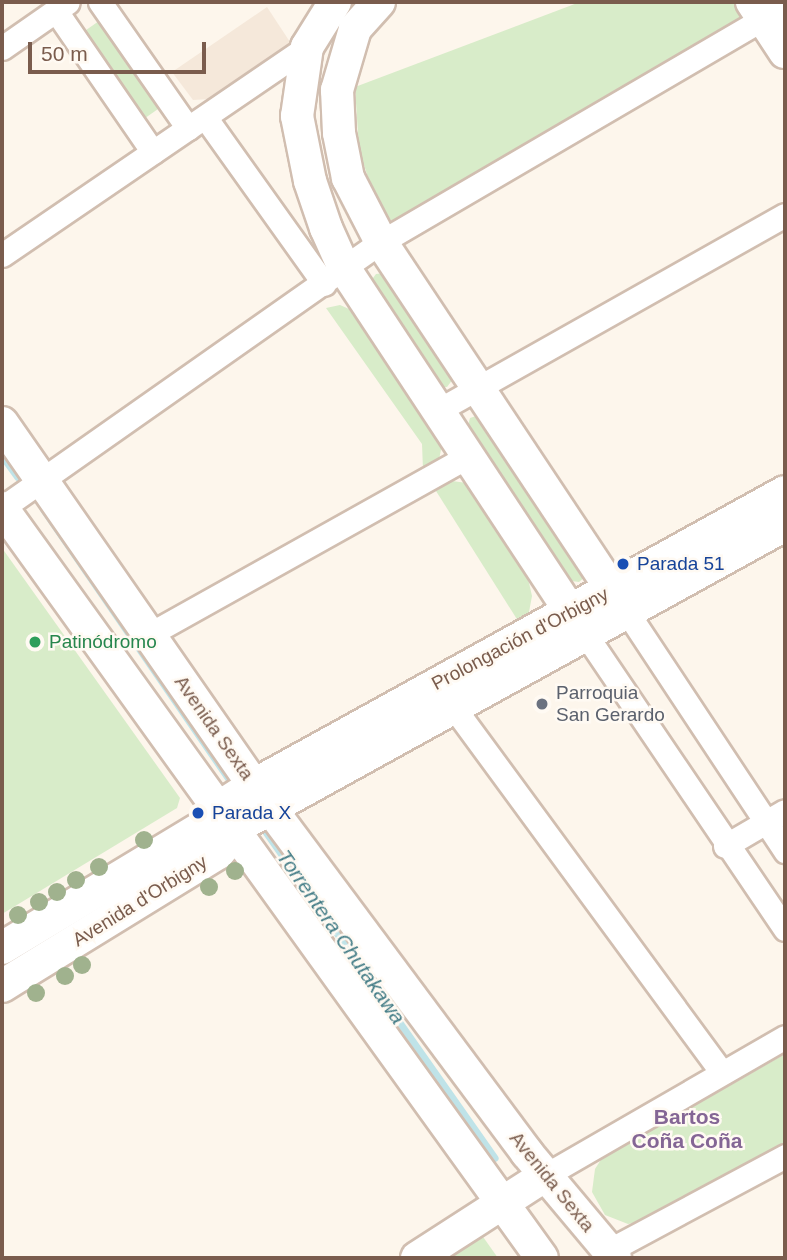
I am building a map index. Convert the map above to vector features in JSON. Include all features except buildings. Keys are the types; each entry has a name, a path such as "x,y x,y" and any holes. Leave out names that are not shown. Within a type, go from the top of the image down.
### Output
{"main road":[{"path":"335,2 307,47 297,116 302,150 326,228 334,276 437,411 577,624"},
{"path":"379,2 355,29 337,90 339,133 348,178 381,242 620,600"},
{"path":"774,6 785,52"},
{"name":"Avenida Sexta","path":"2,424 20,496 523,1190 605,1256"},
{"name":"Prolongación d'Orbigny","path":"247,808 445,695 620,600 785,492"},
{"name":"Avenida Sexta","path":"20,496 150,634 247,808 523,1190 542,1258"},
{"name":"Prolongación d'Orbigny","path":"620,600 785,525"},
{"name":"Avenida d'Orbigny","path":"2,948 247,808"},
{"name":"Avenida d'Orbigny","path":"2,986 218,853 247,808"},
{"path":"417,1258 523,1190"}],"street":[{"path":"100,2 197,122 334,276"},
{"path":"2,48 62,6 153,152"},
{"path":"20,496 381,242 774,6"},
{"path":"2,254 307,47"},
{"path":"437,411 476,386 785,215"},
{"path":"150,634 467,457"},
{"path":"620,600 785,851"},
{"path":"577,624 725,846 785,929"},
{"path":"445,695 722,1073"},
{"path":"725,846 785,811"},
{"path":"523,1190 785,1037"},
{"path":"605,1256 785,1156"}],"shaded area":[{"path":"267,7 292,45 209,99 193,100 172,72"}],"green space":[{"path":"580,2 738,2 741,12 738,24 395,221 381,217 359,150 355,87"},
{"path":"99,21 160,108 146,118 85,31"},
{"path":"385,273 456,375 447,387 440,387 370,282 376,274"},
{"path":"340,305 349,309 442,444 439,460 423,470 422,444 326,308"},
{"path":"479,415 586,576 579,582 564,580 466,433 470,418"},
{"path":"452,481 467,483 527,574 532,596 529,612 520,624 436,491"},
{"name":"Patinódromo","path":"2,548 180,798 177,808 2,914"},
{"path":"785,1054 785,1144 638,1222 628,1224 605,1215 592,1192 595,1169 602,1158"},
{"path":"481,1234 498,1258 444,1258"}],"waterway":[{"name":"Torrentera Chutakawa","path":"2,456 17,477"},
{"name":"Torrentera Chutakawa","path":"43,509 235,788"},
{"name":"Torrentera Chutakawa","path":"260,824 495,1158"}],"place":[{"name":"Parada 51","path":"623,564"},
{"name":"Patinódromo","path":"35,642"},
{"name":"Parroquia San Gerardo","path":"542,704"},
{"name":"Parada X","path":"198,813"}],"district":[{"name":"Bartos Coña Coña","path":"687,1129"}]}
